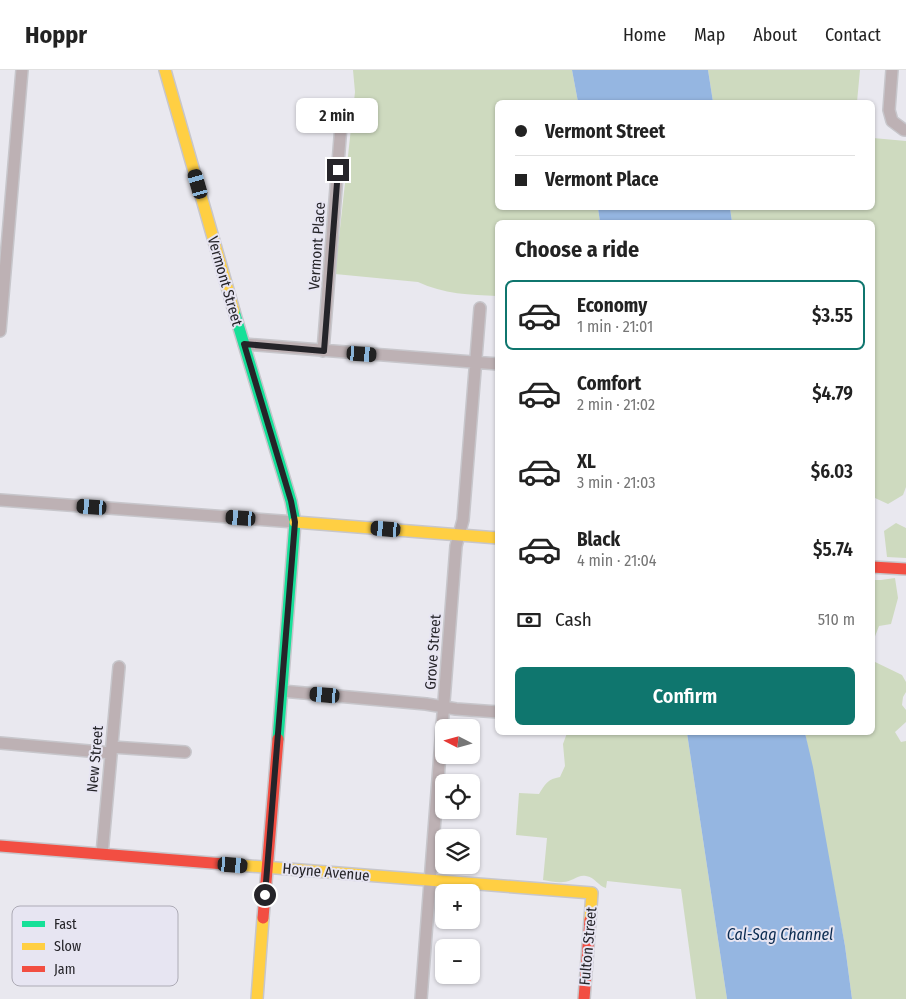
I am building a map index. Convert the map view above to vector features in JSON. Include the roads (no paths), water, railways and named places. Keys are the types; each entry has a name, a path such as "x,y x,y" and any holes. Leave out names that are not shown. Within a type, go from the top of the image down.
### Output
{"street":[{"path":"0,331 22,70"},
{"name":"Vermont Street","path":"165,70 291,501 295,522 257,999"},
{"path":"892,70 889,110 892,121 906,130"},
{"name":"Vermont Place","path":"324,351 342,113"},
{"path":"0,184 12,184"},
{"name":"Grove Street","path":"421,999 456,546 463,520 480,308"},
{"path":"244,344 495,364"},
{"path":"0,500 495,538"},
{"path":"875,567 906,569"},
{"name":"New Street","path":"102,854 119,667"},
{"path":"282,691 495,712"},
{"path":"0,744 185,752"},
{"name":"Hoyne Avenue","path":"0,846 592,893"},
{"name":"Fulton Street","path":"584,999 592,893"}],"water":[{"path":"572,70 708,70 713,100 578,100"},
{"path":"598,210 730,210 732,220 600,220"},
{"name":"Cal-Sag Channel","path":"687,735 805,735 813,767 845,946 852,999 727,999"}]}
